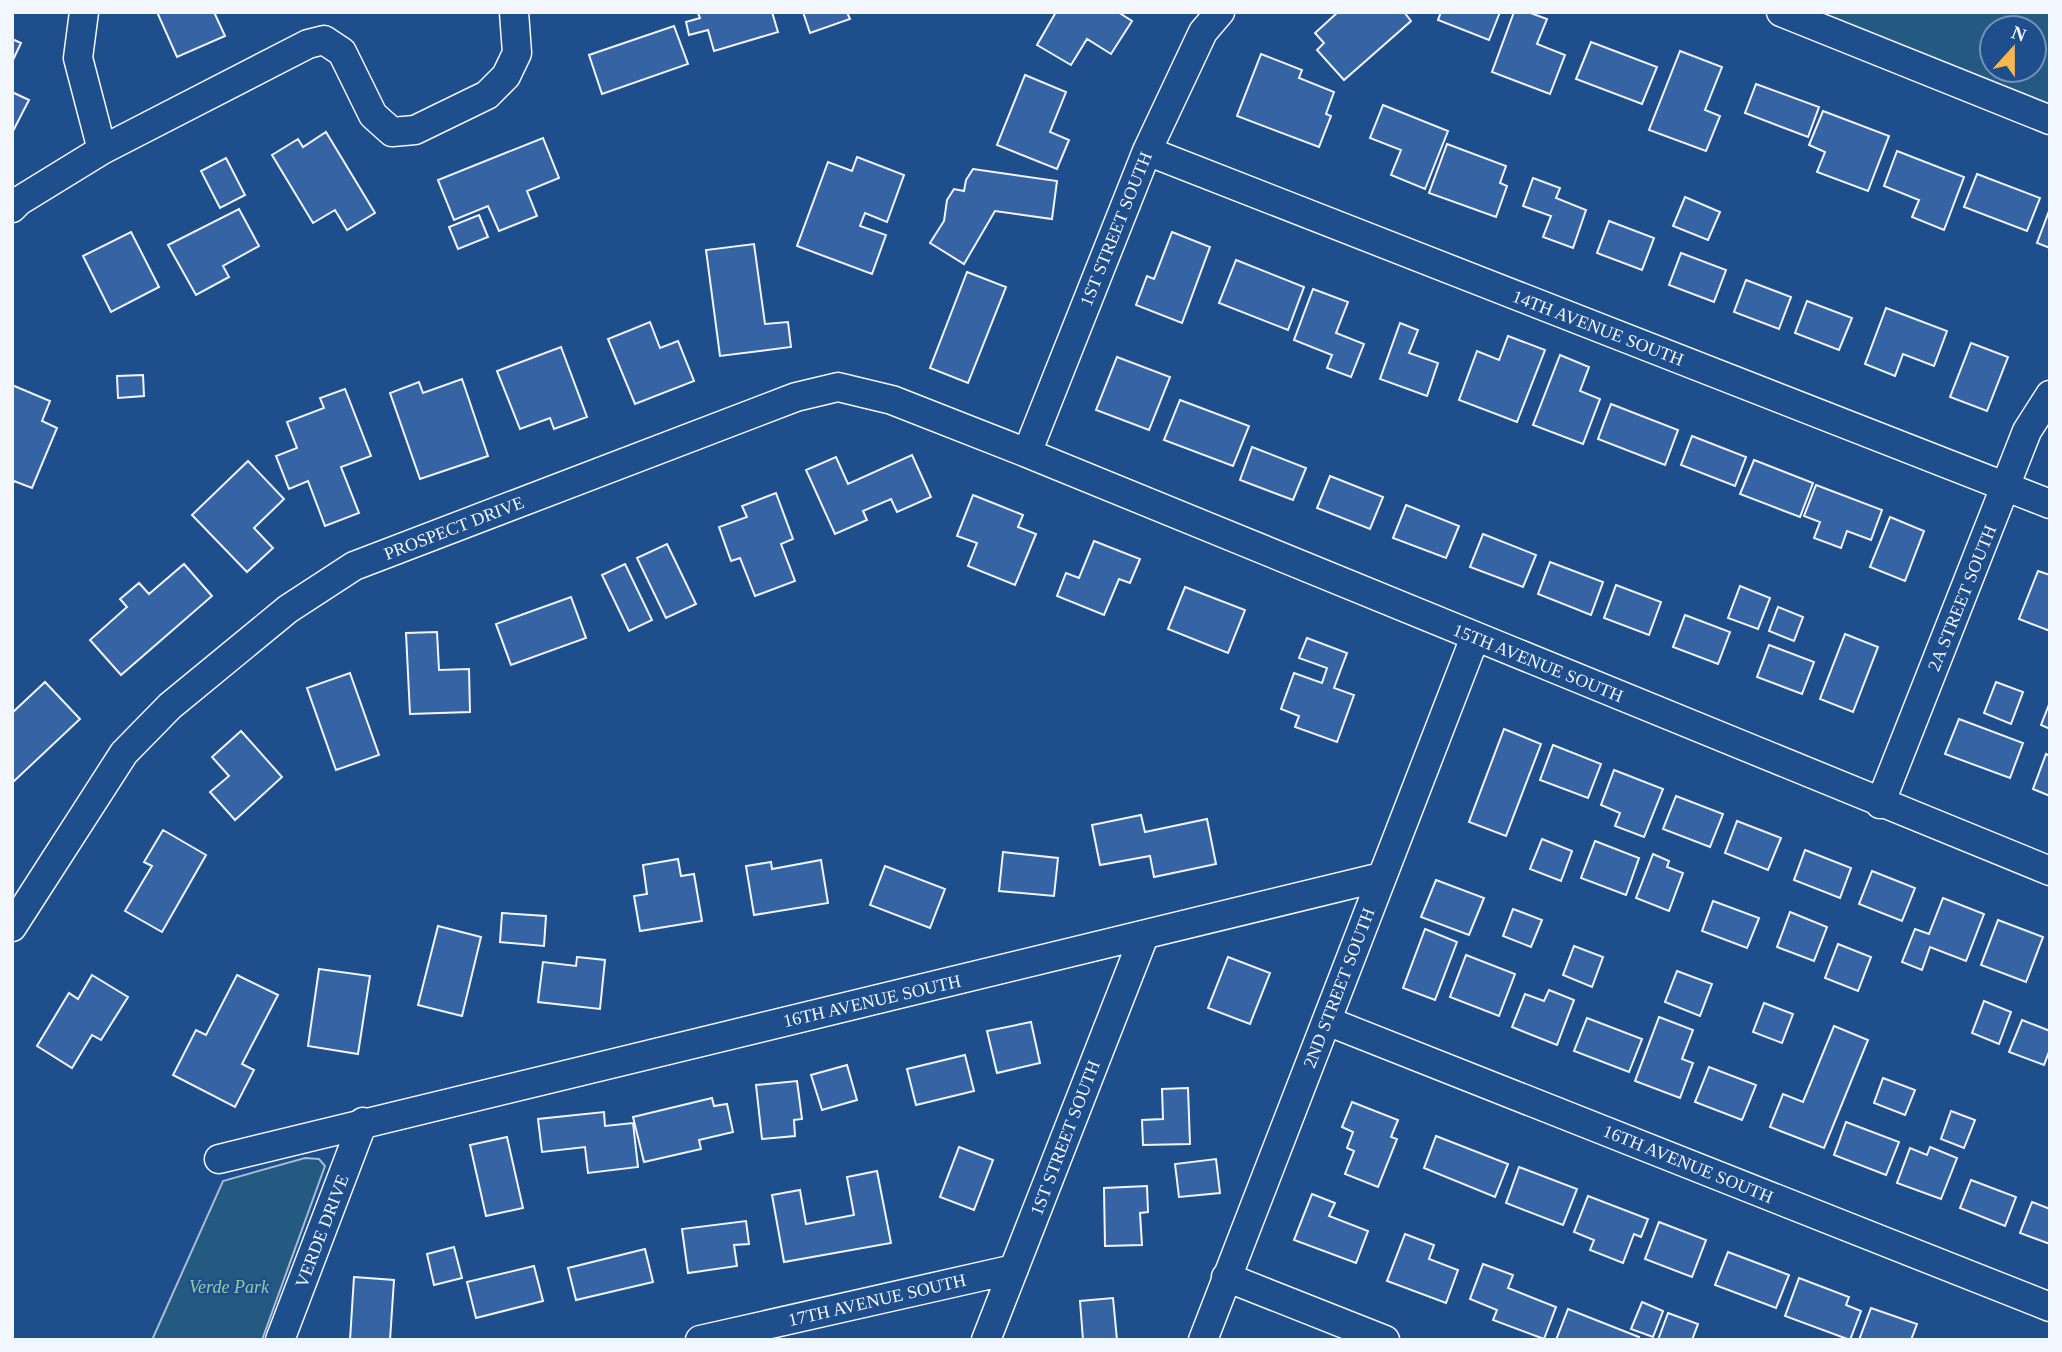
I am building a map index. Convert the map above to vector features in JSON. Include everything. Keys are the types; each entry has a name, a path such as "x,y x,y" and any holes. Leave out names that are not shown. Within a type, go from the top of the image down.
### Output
{"street":[{"path":"84,12 78,58 102,150"},
{"path":"12,208 102,150 308,44 324,40 342,52 373,115 392,132 415,130 486,95 506,76 517,53 514,12"},
{"name":"1ST STREET SOUTH","path":"1027,453 1147,151 1203,32 1220,12"},
{"path":"1781,12 2050,120"},
{"name":"14TH AVENUE SOUTH","path":"1147,151 2050,504"},
{"name":"PROSPECT DRIVE","path":"12,927 124,753 170,706 256,636 288,610 354,566 796,397 838,387 892,400 1027,453"},
{"name":"2A STREET SOUTH","path":"1880,804 2027,431 2050,395"},
{"name":"15TH AVENUE SOUTH","path":"1027,453 1880,804 2050,871"},
{"name":"2ND STREET SOUTH","path":"1203,1340 1475,637"},
{"name":"16TH AVENUE SOUTH","path":"219,1159 1381,877"},
{"name":"1ST STREET SOUTH","path":"986,1340 1144,936"},
{"name":"16TH AVENUE SOUTH","path":"1327,1021 2050,1307"},
{"name":"VERDE DRIVE","path":"280,1340 363,1122"},
{"name":"17TH AVENUE SOUTH","path":"700,1340 1014,1269"},
{"path":"1226,1277 1385,1340"}],"green space":[{"path":"1781,12 2050,12 2050,120"},
{"name":"Verde Park","path":"305,1158 319,1159 325,1166 262,1340 152,1340 223,1181"}],"building":[{"path":"157,12 214,12 225,36 177,57"},
{"path":"701,12 772,12 778,32 714,51 708,30 689,35 686,22 700,18 698,13"},
{"path":"803,12 847,12 850,19 810,33"},
{"path":"1056,12 1118,12 1132,21 1111,54 1087,39 1071,65 1037,45"},
{"path":"1338,12 1404,12 1411,21 1344,80 1317,50 1324,43 1315,33"},
{"path":"1441,12 1500,12 1489,40 1438,20"},
{"path":"1514,12 1528,12 1547,19 1537,44 1565,55 1550,94 1492,72"},
{"path":"674,26 688,64 602,94 589,55"},
{"path":"12,39 21,43 12,62"},
{"path":"1591,42 1657,67 1642,104 1576,79"},
{"path":"1680,51 1722,67 1705,110 1720,116 1706,151 1649,130"},
{"path":"1261,54 1302,70 1299,78 1334,92 1326,114 1331,116 1319,147 1237,116"},
{"path":"1025,75 1066,92 1050,132 1069,140 1057,169 997,145"},
{"path":"1756,84 1819,107 1808,137 1745,113"},
{"path":"12,92 29,100 12,133"},
{"path":"1383,105 1448,131 1425,189 1391,175 1401,150 1370,138"},
{"path":"1823,111 1889,136 1868,191 1817,172 1825,152 1809,145"},
{"path":"326,132 375,213 347,230 335,210 313,223 272,155 298,139 303,147"},
{"path":"543,138 559,178 527,191 537,216 499,231 488,206 454,220 438,180"},
{"path":"1447,144 1506,166 1500,183 1507,186 1496,217 1429,193"},
{"path":"1897,151 1964,177 1944,230 1912,217 1919,200 1884,186"},
{"path":"857,157 904,175 887,222 865,213 860,226 886,235 872,274 797,246 828,162 852,171"},
{"path":"226,158 245,195 220,208 201,171"},
{"path":"973,169 1057,181 1052,219 995,211 964,264 930,243 944,221 947,200 954,189 964,191 966,180"},
{"path":"1977,174 2040,198 2027,231 1964,207"},
{"path":"1533,178 1560,188 1556,198 1586,210 1573,248 1543,237 1551,216 1523,206"},
{"path":"1685,197 1720,212 1708,240 1673,226"},
{"path":"239,209 259,246 223,266 229,277 196,295 168,245"},
{"path":"2050,211 2050,248 2037,243"},
{"path":"479,215 488,237 458,249 449,227"},
{"path":"1609,221 1654,238 1642,270 1597,253"},
{"path":"131,232 159,287 111,312 83,256"},
{"path":"1172,232 1210,247 1182,323 1136,305 1147,276 1154,279"},
{"path":"754,244 765,324 788,322 791,347 720,356 706,250"},
{"path":"1681,253 1726,270 1714,302 1669,285"},
{"path":"1236,260 1304,287 1288,330 1219,303"},
{"path":"967,272 1006,287 968,383 930,368"},
{"path":"1746,280 1791,297 1779,329 1734,312"},
{"path":"1313,289 1348,302 1336,333 1364,344 1351,377 1327,368 1332,355 1294,340"},
{"path":"1807,301 1852,318 1839,350 1795,333"},
{"path":"1886,308 1947,331 1934,366 1903,354 1895,376 1865,364"},
{"path":"650,322 660,348 678,341 694,381 635,404 608,339"},
{"path":"1400,323 1418,330 1409,353 1438,363 1427,396 1380,379"},
{"path":"1508,336 1545,350 1517,422 1459,400 1477,351 1499,360"},
{"path":"1971,343 2008,357 1987,411 1950,397"},
{"path":"561,347 587,417 554,429 550,418 520,429 497,371"},
{"path":"1560,355 1589,367 1580,391 1600,399 1583,444 1533,425"},
{"path":"1117,357 1170,377 1149,430 1096,410"},
{"path":"143,375 144,396 118,398 117,376"},
{"path":"462,379 488,456 420,479 390,393 419,382 423,393"},
{"path":"12,385 50,401 42,421 57,428 32,488 14,481 12,486"},
{"path":"345,389 371,456 341,467 359,513 325,526 308,481 289,489 276,456 297,448 287,422 324,408 320,398"},
{"path":"1180,400 1249,426 1233,466 1164,440"},
{"path":"1611,404 1678,430 1665,465 1598,439"},
{"path":"1692,436 1746,457 1735,486 1681,465"},
{"path":"1252,447 1306,468 1293,500 1240,480"},
{"path":"912,455 931,497 897,512 891,499 863,511 867,520 835,534 806,470 836,457 848,484"},
{"path":"1754,460 1813,483 1800,517 1740,494"},
{"path":"248,461 284,499 254,528 273,548 247,572 192,515"},
{"path":"1330,476 1383,497 1370,529 1317,508"},
{"path":"1816,485 1882,510 1871,540 1847,531 1841,548 1814,538 1820,522 1804,516"},
{"path":"776,493 793,539 781,544 795,581 755,596 740,558 731,561 719,527 747,517 742,506"},
{"path":"973,495 1023,515 1018,527 1036,534 1015,585 968,566 977,543 957,536"},
{"path":"1406,505 1459,526 1446,558 1393,538"},
{"path":"1890,517 1924,531 1905,581 1870,567"},
{"path":"1483,534 1536,555 1523,587 1470,567"},
{"path":"1094,541 1140,559 1130,583 1119,579 1104,615 1057,596 1066,573 1079,578"},
{"path":"667,544 696,604 666,618 637,558"},
{"path":"1550,562 1603,582 1591,615 1538,594"},
{"path":"184,564 212,596 121,675 90,640 127,607 120,599 139,583 149,594"},
{"path":"625,564 652,620 629,631 602,575"},
{"path":"2038,571 2050,575 2050,631 2019,619"},
{"path":"1616,585 1661,602 1649,635 1604,618"},
{"path":"1740,586 1770,598 1758,629 1728,618"},
{"path":"1185,587 1245,610 1228,653 1168,629"},
{"path":"571,597 586,638 511,665 496,624"},
{"path":"1778,607 1803,617 1794,641 1769,631"},
{"path":"1685,615 1730,632 1718,664 1673,647"},
{"path":"437,632 439,670 469,669 470,712 410,714 406,633"},
{"path":"1845,634 1878,647 1853,712 1820,699"},
{"path":"1307,638 1347,653 1334,688 1354,695 1337,742 1295,727 1299,716 1281,709 1294,673 1322,683 1327,668 1299,658"},
{"path":"1769,645 1814,662 1802,694 1757,677"},
{"path":"350,673 379,755 336,770 307,688"},
{"path":"45,682 80,719 12,783 12,713"},
{"path":"1996,682 2023,692 2011,724 1984,713"},
{"path":"2050,702 2050,729 2041,725"},
{"path":"1959,719 2023,743 2010,778 1945,754"},
{"path":"1504,729 1541,744 1506,836 1469,822"},
{"path":"241,731 282,777 235,820 210,792 229,776 212,757"},
{"path":"1553,745 1601,764 1588,798 1540,780"},
{"path":"2046,754 2050,756 2050,796 2033,789"},
{"path":"1614,770 1663,789 1644,837 1615,826 1620,813 1601,805"},
{"path":"1676,796 1723,814 1710,847 1663,829"},
{"path":"1141,815 1145,832 1207,819 1216,864 1154,877 1150,856 1100,865 1092,825"},
{"path":"1737,821 1781,838 1768,870 1725,853"},
{"path":"163,830 206,855 162,932 125,911 152,866 144,862"},
{"path":"1542,839 1572,851 1561,881 1530,869"},
{"path":"1595,841 1639,858 1626,895 1581,878"},
{"path":"1805,850 1851,868 1840,898 1794,880"},
{"path":"1003,852 1058,858 1054,896 999,891"},
{"path":"1653,854 1669,861 1667,867 1683,873 1669,911 1636,898"},
{"path":"678,859 681,876 694,874 702,921 640,931 634,896 647,894 643,865"},
{"path":"821,860 828,903 754,915 746,866 771,862 772,869"},
{"path":"885,866 945,889 930,928 870,905"},
{"path":"1872,871 1915,888 1902,921 1859,904"},
{"path":"1436,880 1484,898 1469,935 1421,917"},
{"path":"1943,898 1984,914 1966,961 1930,947 1922,970 1902,962 1915,929 1929,934"},
{"path":"1713,901 1759,918 1747,948 1702,931"},
{"path":"1513,909 1542,920 1531,947 1503,936"},
{"path":"1790,912 1827,927 1814,961 1777,947"},
{"path":"502,913 546,916 544,946 500,942"},
{"path":"1998,920 2043,937 2026,982 1981,965"},
{"path":"438,926 481,937 462,1016 418,1005"},
{"path":"1425,929 1457,942 1435,1000 1403,988"},
{"path":"1838,944 1871,957 1858,991 1825,978"},
{"path":"1574,946 1603,957 1592,987 1563,975"},
{"path":"1466,955 1515,974 1499,1016 1450,997"},
{"path":"577,957 605,960 600,1009 538,1002 543,962 576,966"},
{"path":"1228,957 1270,973 1250,1024 1208,1008"},
{"path":"319,969 370,976 358,1054 308,1046"},
{"path":"1677,971 1712,984 1700,1016 1665,1002"},
{"path":"92,975 128,997 101,1040 92,1035 72,1068 37,1046 69,993 78,999"},
{"path":"237,975 278,995 242,1064 254,1070 235,1107 173,1075 196,1030 206,1035"},
{"path":"1549,990 1574,1000 1557,1045 1512,1027 1525,994 1544,1001"},
{"path":"1984,1001 2011,1012 1999,1044 1972,1033"},
{"path":"1764,1003 1793,1014 1782,1043 1753,1032"},
{"path":"1659,1017 1693,1030 1682,1059 1693,1063 1680,1098 1635,1081"},
{"path":"1587,1018 1642,1039 1629,1072 1574,1051"},
{"path":"2022,1020 2050,1031 2050,1049 2044,1065 2009,1052"},
{"path":"1031,1022 1040,1063 997,1073 987,1031"},
{"path":"1834,1026 1868,1040 1824,1148 1770,1127 1783,1094 1803,1102"},
{"path":"965,1055 974,1091 916,1105 907,1069"},
{"path":"847,1065 857,1100 822,1110 811,1075"},
{"path":"1709,1067 1756,1085 1742,1120 1695,1102"},
{"path":"1883,1078 1915,1090 1905,1115 1874,1103"},
{"path":"797,1081 802,1119 794,1120 795,1136 762,1139 756,1085"},
{"path":"1188,1088 1190,1144 1143,1145 1142,1120 1163,1119 1162,1089"},
{"path":"712,1098 714,1106 727,1104 733,1132 699,1140 701,1149 644,1162 633,1117"},
{"path":"1352,1102 1398,1120 1391,1137 1397,1139 1378,1187 1345,1174 1354,1151 1347,1148 1353,1132 1342,1127"},
{"path":"1951,1111 1975,1120 1964,1148 1941,1139"},
{"path":"604,1112 605,1126 633,1123 638,1167 588,1173 585,1147 542,1152 538,1119"},
{"path":"1846,1122 1899,1142 1886,1175 1834,1155"},
{"path":"1436,1136 1508,1164 1495,1197 1424,1168"},
{"path":"507,1137 523,1208 486,1216 470,1145"},
{"path":"959,1147 993,1160 974,1210 940,1197"},
{"path":"1930,1147 1957,1158 1941,1199 1897,1183 1910,1148 1927,1155"},
{"path":"1216,1159 1220,1193 1179,1197 1175,1164"},
{"path":"1519,1167 1577,1189 1563,1225 1506,1203"},
{"path":"877,1171 891,1243 784,1262 772,1195 800,1190 806,1224 854,1215 847,1177"},
{"path":"1971,1180 2016,1197 2005,1226 1960,1208"},
{"path":"1147,1186 1148,1212 1140,1213 1142,1245 1105,1246 1104,1188"},
{"path":"1312,1194 1335,1203 1329,1216 1368,1231 1356,1263 1294,1240"},
{"path":"1588,1196 1648,1219 1641,1237 1634,1234 1623,1263 1590,1250 1594,1240 1574,1232"},
{"path":"2032,1202 2050,1209 2050,1244 2020,1233"},
{"path":"746,1221 749,1244 734,1245 737,1266 688,1273 682,1229"},
{"path":"1659,1222 1706,1240 1692,1277 1645,1259"},
{"path":"1405,1234 1434,1245 1429,1259 1458,1270 1446,1303 1387,1281"},
{"path":"454,1247 462,1278 434,1285 427,1254"},
{"path":"645,1249 653,1282 576,1300 568,1268"},
{"path":"1728,1252 1789,1275 1776,1308 1715,1285"},
{"path":"1483,1264 1513,1275 1508,1288 1556,1307 1544,1339 1493,1320 1497,1310 1470,1299"},
{"path":"534,1266 543,1301 476,1318 467,1282"},
{"path":"354,1277 394,1280 390,1340 350,1340"},
{"path":"1799,1278 1849,1297 1846,1305 1861,1311 1850,1340 1785,1316"},
{"path":"1113,1298 1117,1340 1083,1340 1080,1301"},
{"path":"1642,1302 1663,1311 1653,1337 1631,1329"},
{"path":"1871,1308 1917,1324 1911,1340 1859,1340"},
{"path":"1568,1309 1639,1337 1637,1340 1556,1340"},
{"path":"1668,1313 1698,1324 1692,1340 1658,1340"}]}
